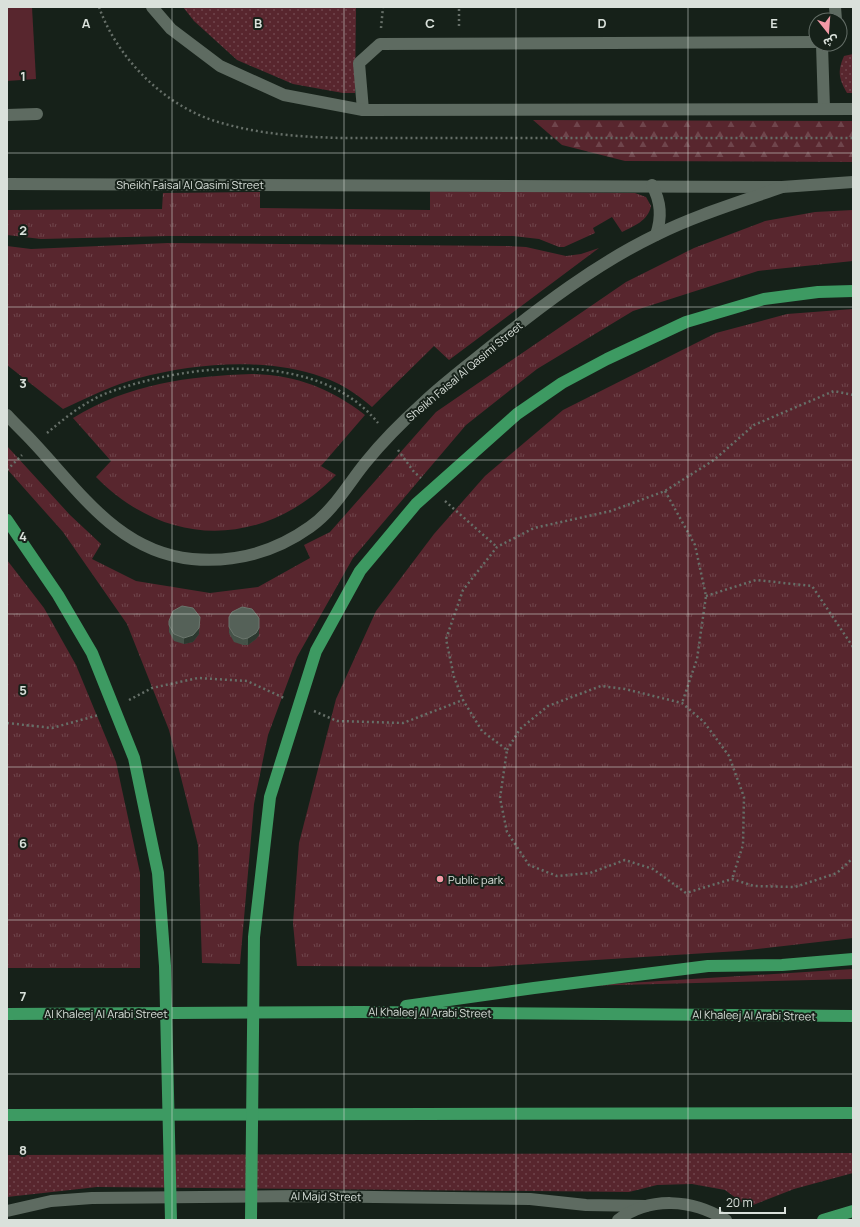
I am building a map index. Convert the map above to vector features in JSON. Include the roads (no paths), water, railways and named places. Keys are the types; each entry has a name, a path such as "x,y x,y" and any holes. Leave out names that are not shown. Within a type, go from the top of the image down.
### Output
{"highway":[{"path":"251,1220 254,937 270,797 316,651 360,572 416,504 516,414 562,383 607,359 686,322 764,299 818,292 853,291"},
{"path":"7,520 58,595 92,654 134,758 158,873 165,966 171,1220"},
{"path":"361,1012 708,966 782,965 853,959"},
{"name":"Al Khaleej Al Arabi Street","path":"7,1014 361,1012 853,1016"},
{"path":"7,1115 853,1113"},
{"path":"823,1220 853,1211"}],"street":[{"path":"152,7 171,29 220,66 284,95 362,110 853,109"},
{"path":"362,110 359,62 380,44 808,42"},
{"path":"822,52 824,109"},
{"path":"7,115 37,114"},
{"name":"Sheikh Faisal Al Qasimi Street","path":"7,184 782,186 853,182"},
{"path":"652,185 657,194 660,210 660,225 656,235"},
{"name":"Sheikh Faisal Al Qasimi Street","path":"7,415 105,520 131,539 160,552 191,559 223,560 255,555 285,543 312,526 335,504 368,459 423,402 503,336 586,276 656,235 782,186"},
{"name":"Al Majd Street","path":"7,1210 51,1201 92,1198 290,1196 530,1199 586,1205 646,1206"},
{"path":"618,1220 625,1214 646,1206 668,1203 690,1204 711,1211 726,1220"}],"place":[{"name":"Public park","path":"440,879"}]}
